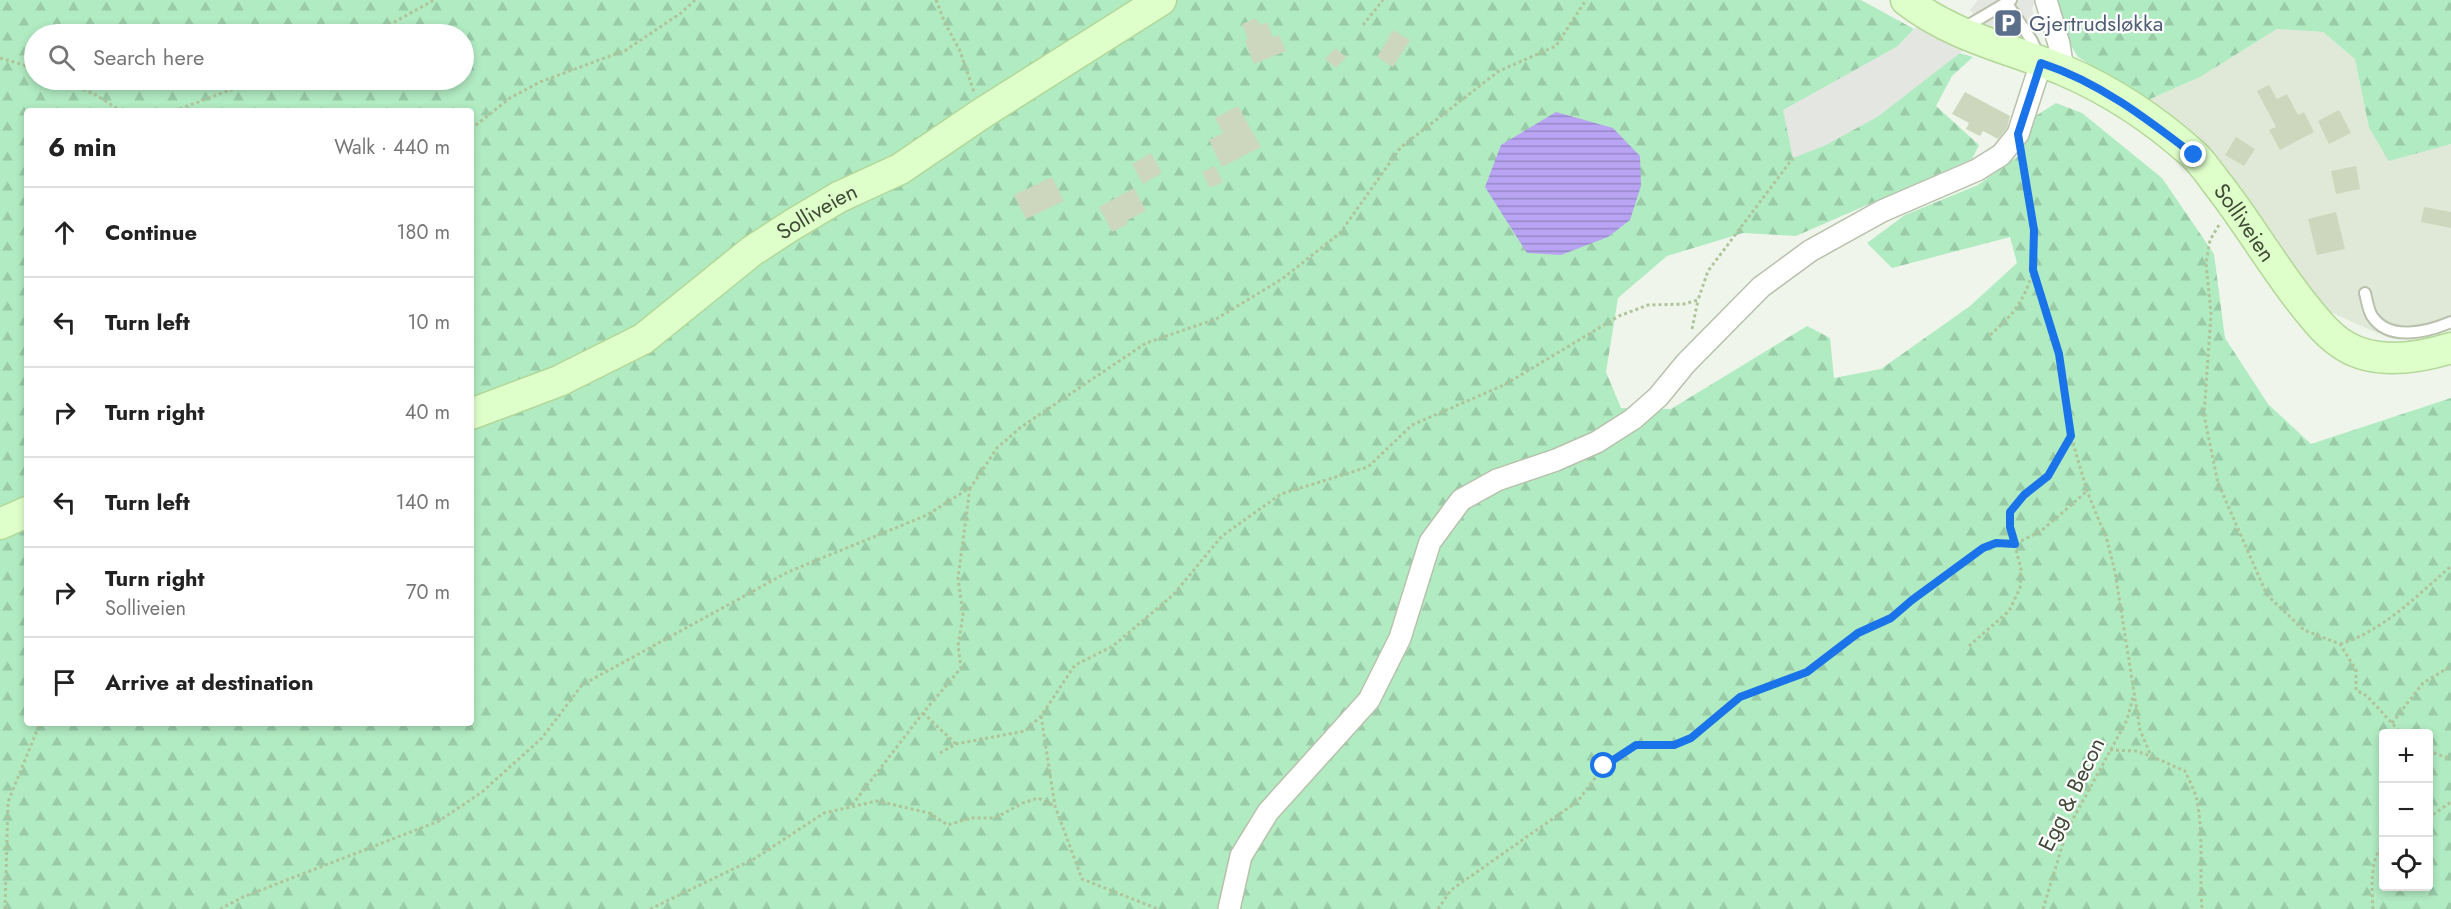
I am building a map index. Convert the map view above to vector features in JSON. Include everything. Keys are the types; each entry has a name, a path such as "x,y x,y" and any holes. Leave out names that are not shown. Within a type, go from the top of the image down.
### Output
{"street":[{"name":"Solliveien","path":"474,413 559,381 643,339 752,251 839,196 900,170 981,114 1161,0"},
{"name":"Solliveien","path":"1906,0 1927,16 1957,32 2052,67 2109,93 2194,155 2233,203 2296,295 2321,327 2345,346 2363,354 2391,358 2415,356 2451,348"},
{"path":"1229,909 1241,856 1268,812 1370,700 1400,638 1430,542 1461,500 1497,480 1556,460 1597,442 1633,419 1658,397 1686,363 1761,287 1810,251 1882,211 1977,170 2001,155 2018,134 2052,67 2059,44 2046,0"},
{"path":"0,524 24,513"}],"lane":[{"path":"1957,32 2008,1 2052,67"},
{"path":"2365,293 2371,315 2391,331 2406,333 2451,322"}],"path":[{"path":"391,24 434,0"},
{"path":"474,127 510,98 540,82 626,50 681,13 695,0"},
{"path":"936,0 960,51 981,114"},
{"path":"1363,25 1383,0"},
{"path":"220,909 243,897 439,821 482,792 542,738 582,685 788,572 927,515 971,487 997,448 1021,427 1146,343 1216,319 1281,279 1340,233 1401,147 1499,71 1556,46 1586,0"},
{"path":"0,58 24,65"},
{"path":"84,90 116,108"},
{"path":"182,108 230,90"},
{"path":"1990,335 2015,314 2026,293 2033,270 2034,230 2018,134"},
{"path":"940,753 956,744 1026,731 1041,716 1076,665 1113,646 1173,595 1222,536 1281,494 1368,467 1412,425 1504,385 1619,316 1648,305 1684,304 1698,300 1708,271 1793,158"},
{"path":"2233,203 2210,240 2206,263 2211,314 2204,415 2218,483 2267,595 2304,630 2340,644 2356,670 2356,690 2367,696 2397,729"},
{"path":"2033,270 2059,354 2071,436 2087,491 2107,540 2115,572 2133,695 2140,730 2151,756"},
{"path":"1969,646 2009,611 2020,588 2021,569 2010,527 2010,512 2024,495 2048,476 2071,436"},
{"path":"851,807 923,713 961,668 958,646 963,615 958,578 971,487"},
{"path":"1438,909 1451,890 1578,801 1604,766 1636,745 1674,745 1691,738 1740,697 1807,672 1858,633 1891,618 1983,548 1996,543 2015,544 2041,531 2087,491"},
{"path":"2340,644 2361,637 2415,597 2451,566"},
{"path":"2392,723 2423,683 2451,666"},
{"name":"Egg & Becon","path":"2043,909 2067,830 2127,720 2133,695"},
{"path":"923,713 956,744"},
{"path":"1041,716 1055,806 1082,879 1158,909"},
{"path":"5,909 9,802 39,726"},
{"path":"2110,750 2136,751 2185,771 2197,799 2202,851 2199,878 2202,909"},
{"path":"2433,753 2451,759"},
{"path":"650,909 754,859 824,813 877,801 929,813 948,825 972,818 995,818 1038,798 1055,806"},
{"path":"2433,815 2451,802"},
{"path":"2373,909 2371,879 2379,851"}],"shaded area":[{"name":"Gjertrudsløkka","path":"1978,0 2037,0 2032,8 2038,40 2026,41 1985,27 1970,10"},
{"path":"1927,16 1977,40 1877,117 1826,145 1793,158 1783,110 1898,46"},
{"path":"2277,29 2323,32 2355,59 2369,128 2389,160 2451,144 2451,325 2446,328 2377,333 2319,307 2268,237 2241,187 2179,126 2148,100 2200,77"},
{"path":"1556,112 1613,128 1640,156 1641,186 1630,220 1608,237 1561,255 1527,253 1485,187 1501,145"}],"green space":[{"path":"0,0 1861,0 1914,29 1898,46 1877,117 1959,53 1973,57 1952,76 1936,106 1979,145 1972,159 1796,236 1743,233 1667,256 1618,298 1606,372 1621,408 1671,409 1807,326 1830,338 1834,378 1881,369 1970,306 2017,263 2010,237 1892,268 1867,243 1905,215 1978,185 2021,154 2034,117 2056,103 2082,113 2162,178 2214,254 2225,338 2268,404 2311,444 2451,398 2451,909 0,909"},
{"path":"2047,0 2451,0 2451,144 2389,161 2369,128 2355,59 2323,32 2277,29 2200,77 2148,100 2078,57 2058,24"}],"building":[{"path":"1256,18 1260,25 1267,22 1273,38 1279,35 1286,51 1254,64 1245,41 1248,40 1242,24"},
{"path":"1393,30 1410,40 1393,67 1377,57"},
{"path":"1335,48 1346,57 1336,68 1325,59"},
{"path":"2269,85 2277,99 2287,94 2298,115 2304,112 2314,132 2280,150 2269,130 2276,127 2257,91"},
{"path":"1965,92 2010,116 2007,128 1998,139 1983,131 1980,136 1966,129 1969,123 1952,114"},
{"path":"1238,106 1261,147 1222,167 1209,140 1223,133 1215,118"},
{"path":"2339,110 2351,133 2329,144 2318,121"},
{"path":"2236,137 2255,149 2244,166 2225,155"},
{"path":"1151,153 1162,173 1143,184 1132,164"},
{"path":"1215,166 1223,182 1210,188 1202,172"},
{"path":"2356,166 2360,189 2336,194 2331,171"},
{"path":"1052,177 1064,201 1026,219 1014,195"},
{"path":"1134,188 1146,211 1126,221 1128,224 1112,232 1099,207"},
{"path":"2424,207 2451,212 2451,228 2421,222"},
{"path":"2336,212 2345,249 2317,255 2308,219"}],"place":[{"name":"Gjertrudsløkka","path":"2008,23"}],"route":[{"path":"1604,766 1636,745 1674,745 1691,738 1740,697 1807,672 1858,633 1891,618 1983,548 1996,543 2015,544 2010,527 2010,512 2024,495 2048,476 2071,436 2059,354 2033,270 2034,230 2018,134 2041,63 2063,70 2109,93 2194,155"}]}
